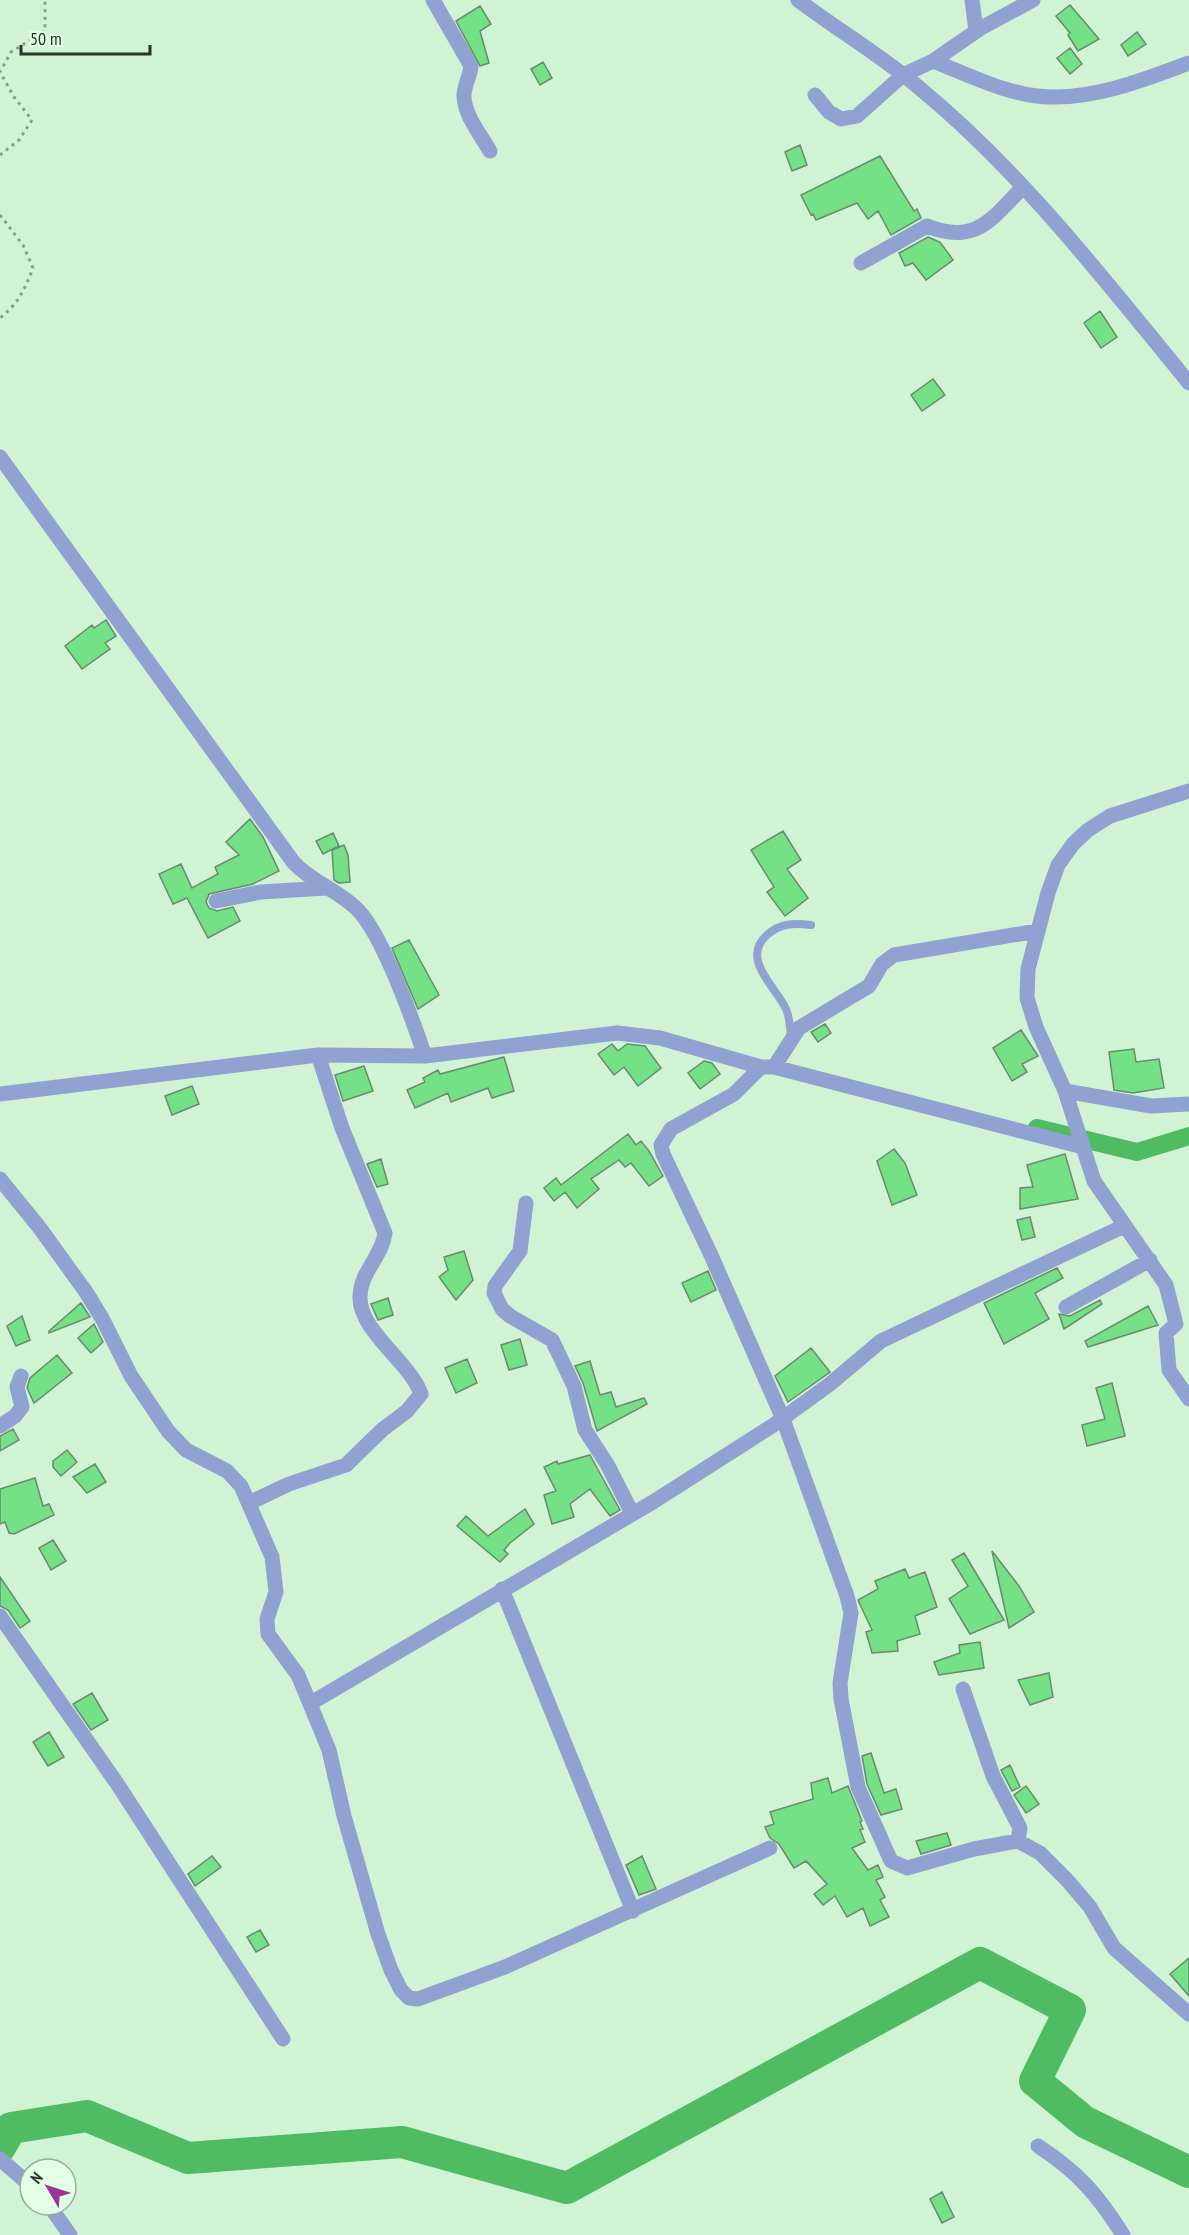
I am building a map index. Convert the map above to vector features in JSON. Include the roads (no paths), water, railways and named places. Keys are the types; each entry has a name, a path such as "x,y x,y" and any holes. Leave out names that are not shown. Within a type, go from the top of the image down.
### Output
{"street":[{"path":"433,0 471,66 470,78 464,95 467,110 490,151"},
{"path":"798,0 903,75 968,131 1023,188 1125,302 1189,383"},
{"path":"972,0 976,32"},
{"path":"815,95 834,116 848,119 857,116 903,75 933,62 976,32 1033,0"},
{"path":"933,62 1017,91 1050,97 1079,95 1128,84 1189,63"},
{"path":"861,263 927,226 955,234 973,230 992,219 1023,188"},
{"path":"0,457 294,863 305,874 359,911 373,930 424,1051"},
{"path":"1189,791 1110,816 1072,844 1058,865 1037,931 1028,969 1027,998 1036,1027 1066,1096 1094,1181 1166,1285 1182,1323 1166,1333 1168,1370 1189,1399"},
{"path":"216,901 261,892 327,888"},
{"path":"1037,931 1013,937 905,951 894,955 882,964 869,986 809,1020 778,1056 734,1094 671,1129 661,1145 663,1154 711,1255 783,1419 851,1613 840,1683 841,1699 858,1787 885,1851 896,1866 907,1868 974,1849 1018,1841 1040,1853 1068,1881 1090,1907 1114,1948 1189,2014"},
{"path":"0,1094 318,1055 424,1051 617,1033 778,1056 1083,1147"},
{"path":"249,1503 289,1484 346,1465 382,1430 407,1411 421,1394 364,1315 360,1299 361,1285 381,1251 385,1233 382,1220 342,1128 318,1055"},
{"path":"1066,1096 1151,1106 1189,1104"},
{"path":"0,1179 39,1227 86,1292 131,1376 168,1431 186,1450 234,1477 249,1503 267,1541 275,1577 276,1592 266,1625 268,1634 298,1675 311,1703 329,1750 344,1816 378,1934 401,1990 409,1998 418,1999 456,1986 633,1911 770,1848"},
{"path":"526,1203 519,1251 495,1286 494,1293 502,1309 510,1316 552,1340 574,1386 585,1430 608,1464 632,1513"},
{"path":"311,1703 632,1513 783,1419 830,1384 881,1341 1124,1226"},
{"path":"1066,1307 1150,1260"},
{"path":"0,1426 15,1416 22,1407 18,1387 21,1376"},
{"path":"502,1589 633,1911"},
{"path":"0,1616 116,1782 283,2039"},
{"path":"963,1689 993,1776 1020,1828 1018,1841"},
{"path":"1038,2146 1086,2183 1099,2197 1123,2235"},
{"path":"0,2159 18,2175"},
{"path":"57,2217 70,2235"}],"lane":[{"path":"778,1056 786,1011 760,969 758,946 771,931 795,923 811,925"}],"waterway":[{"path":"1037,1128 1137,1152 1189,1136"},
{"path":"0,2147 11,2128 87,2116 188,2158 402,2142 567,2188 980,1963 1070,2010 1035,2081 1085,2122 1189,2172"}]}
